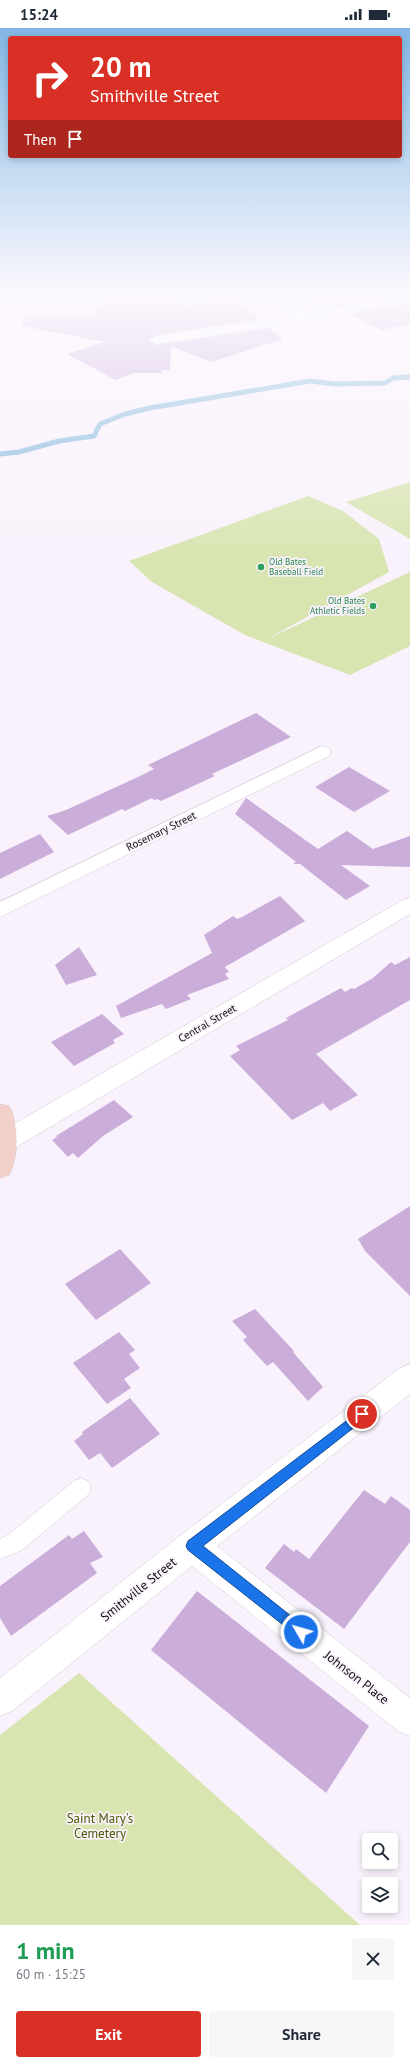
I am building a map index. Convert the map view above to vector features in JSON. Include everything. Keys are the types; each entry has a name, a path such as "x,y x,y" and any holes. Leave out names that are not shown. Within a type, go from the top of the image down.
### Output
{"main road":[{"path":"0,1113 4,1142 0,1168"}],"street":[{"name":"Rosemary Street","path":"0,910 322,752"},
{"name":"Central Street","path":"4,1142 410,905"},
{"name":"Smithville Street","path":"0,1699 192,1546 410,1377"},
{"name":"Johnson Place","path":"192,1546 410,1719"}],"lane":[{"path":"0,1549 15,1543 81,1488"}],"green space":[{"path":"410,482 410,539 346,502"},
{"name":"Old Bates Baseball Field","path":"308,496 343,511 379,539 389,572 267,639 410,572 410,646 350,675 245,635 152,582 129,561"},
{"name":"Saint Mary's Cemetery","path":"79,1673 360,1925 0,1925 0,1735"}],"building":[{"path":"256,713 291,737 212,774 215,776 161,801 157,799 154,800 152,798 125,811 122,809 68,835 47,816 66,810 138,777 154,769 148,765"},
{"path":"349,767 390,791 354,812 315,787"},
{"path":"246,798 318,849 347,831 373,849 410,836 410,867 341,865 370,886 346,900 300,864 293,864 296,862 235,814"},
{"path":"40,834 54,852 0,879 0,853"},
{"path":"280,896 305,921 225,967 229,972 225,974 229,979 187,995 191,999 166,1009 162,1004 121,1018 116,1006 212,953 204,935 233,916 237,919 242,917"},
{"path":"79,947 97,975 66,985 55,965"},
{"path":"410,957 410,1000 316,1054 358,1095 330,1111 323,1103 292,1120 230,1056 240,1050 236,1046 288,1020 286,1018 341,988 345,992 352,988 354,989 373,978 391,962 395,965"},
{"path":"102,1014 124,1034 113,1040 115,1043 74,1066 51,1042"},
{"path":"114,1100 133,1117 103,1136 78,1158 73,1153 68,1157 52,1140 57,1137 56,1136"},
{"path":"410,1206 410,1296 365,1251 358,1239"},
{"path":"120,1249 151,1283 96,1320 65,1284"},
{"path":"255,1309 294,1351 293,1352 323,1387 308,1401 273,1362 267,1366 243,1340 247,1337 232,1321"},
{"path":"119,1332 135,1350 129,1354 140,1368 124,1379 131,1388 107,1404 73,1363"},
{"path":"130,1398 160,1434 112,1468 100,1453 89,1460 74,1441 83,1434 82,1432"},
{"path":"364,1490 385,1504 391,1496 410,1510 410,1542 344,1629 265,1568 284,1544 294,1552 296,1549 309,1559"},
{"path":"84,1531 103,1557 90,1563 97,1573 11,1636 0,1618 0,1586 69,1535 72,1539"},
{"path":"197,1591 369,1726 326,1793 151,1650"}],"waterway":[{"path":"0,454 19,452 59,441 94,436 100,424 125,414 150,408 310,381 335,384 385,383 389,381"}],"place":[{"name":"Old Bates Baseball Field","path":"261,567"},
{"name":"Old Bates Athletic Fields","path":"373,606"}],"route":[{"path":"301,1632 192,1546 362,1414"}]}
